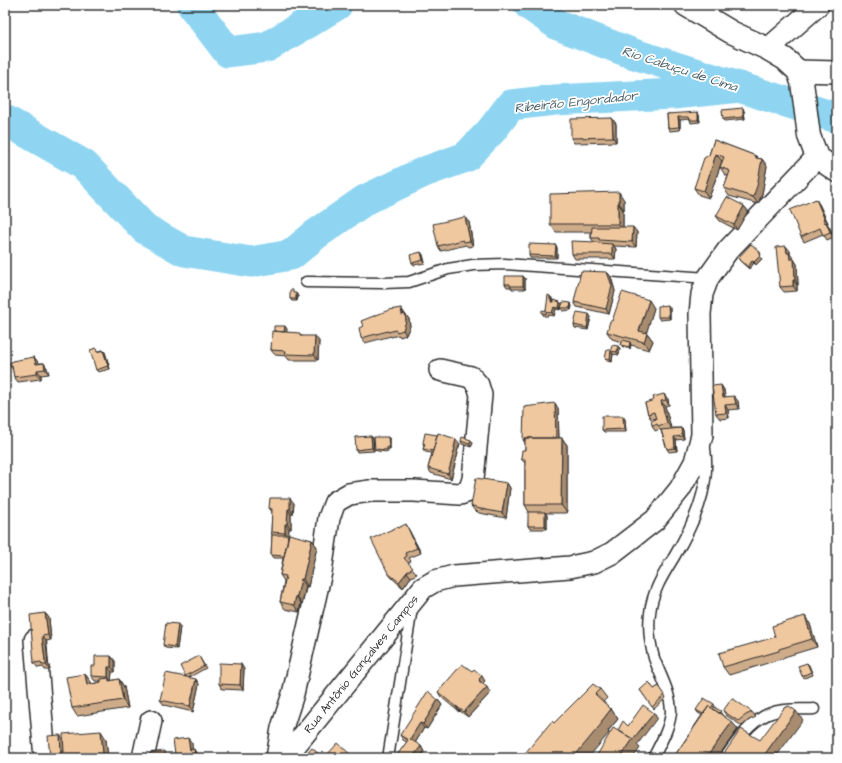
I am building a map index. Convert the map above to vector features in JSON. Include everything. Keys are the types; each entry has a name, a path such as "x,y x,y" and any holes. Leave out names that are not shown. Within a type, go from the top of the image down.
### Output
{"main road":[{"path":"686,5 732,32 785,59 800,76 810,136 817,156 837,171"}],"street":[{"path":"768,49 818,5"},
{"path":"800,76 837,72"},
{"name":"Rua Antônio Gonçalves Campos","path":"285,758 413,598 423,588 435,581 454,576 570,567 594,562 612,553 655,520 680,488 695,462 702,435 700,314 702,294 708,278 728,250 817,156"},
{"path":"277,758 282,728 293,694 321,572 330,518 335,502 349,494 370,491 414,491 460,494 469,491 473,479 481,395 478,384 471,377 440,370"},
{"path":"33,623 46,758"},
{"path":"143,758 151,721"}],"lane":[{"path":"306,282 409,282 448,269 473,265 505,264 708,278"},
{"path":"653,758 667,726 671,710 668,693 654,656 650,635 650,612 655,592 690,530 698,510 704,485 706,458 702,435"},
{"path":"388,758 413,598"},
{"path":"725,758 740,736 757,721 770,713 786,710 814,710"}],"building":[{"path":"743,108 743,117 723,119 722,110"},
{"path":"698,112 698,120 690,120 689,117 678,117 679,127 668,128 667,114"},
{"path":"612,118 613,137 571,138 571,119"},
{"path":"714,140 756,156 756,158 762,159 757,186 753,197 724,188 730,171 720,167 724,157 716,154 704,191 694,188 704,158 709,155"},
{"path":"619,192 618,224 550,224 550,194"},
{"path":"727,197 744,206 734,225 716,216"},
{"path":"816,199 824,218 823,219 825,223 826,222 830,232 823,235 820,228 801,237 790,210"},
{"path":"465,217 470,241 464,242 463,240 438,246 433,224"},
{"path":"592,227 633,227 632,242 599,240 599,238 591,238"},
{"path":"571,241 612,244 612,254 572,254"},
{"path":"529,244 556,245 555,256 529,255"},
{"path":"751,244 760,252 758,254 760,256 754,262 752,261 748,267 738,258"},
{"path":"786,246 790,259 794,259 795,280 793,280 793,286 780,287 776,247"},
{"path":"421,252 423,260 412,263 410,255"},
{"path":"581,271 607,272 612,286 606,309 574,302"},
{"path":"505,276 523,276 523,286 510,286 510,284 505,284"},
{"path":"290,290 293,290 293,293 296,293 296,299 290,299"},
{"path":"622,292 649,300 639,331 647,333 644,342 607,332"},
{"path":"548,295 550,296 550,300 552,300 551,302 554,302 554,300 560,302 559,308 554,307 552,313 546,312 546,314 542,313 542,310 546,311"},
{"path":"563,302 571,303 570,308 561,308"},
{"path":"668,305 669,317 658,317 658,306"},
{"path":"401,308 402,315 405,314 406,321 403,330 397,332 396,330 388,331 361,338 359,328 363,326 361,321 389,310"},
{"path":"577,312 589,314 587,328 574,325"},
{"path":"274,326 285,326 284,332 274,331"},
{"path":"272,331 300,333 300,336 315,336 314,355 285,354 286,351 271,350"},
{"path":"623,340 630,342 629,347 621,345"},
{"path":"612,345 618,346 617,352 611,351 610,359 605,358 607,350 611,350"},
{"path":"96,348 97,352 103,350 108,366 96,370 90,350"},
{"path":"34,357 36,364 44,363 45,369 37,370 37,374 14,377 10,362"},
{"path":"721,385 723,397 734,396 736,404 725,405 726,413 716,414 712,386"},
{"path":"664,394 666,400 661,401 667,423 658,426 657,424 652,425 651,421 656,419 654,412 648,414 645,403 654,400 653,397"},
{"path":"555,403 556,438 525,438 525,440 523,440 524,407"},
{"path":"602,416 623,416 624,429 602,430"},
{"path":"681,428 682,436 674,437 675,448 667,449 661,430"},
{"path":"425,433 437,435 433,451 423,449 425,444 423,443"},
{"path":"438,433 456,439 448,474 428,468"},
{"path":"371,436 372,448 356,450 355,437"},
{"path":"374,437 388,437 389,447 387,447 387,450 375,449"},
{"path":"462,437 471,440 469,444 461,441"},
{"path":"525,438 562,438 561,505 525,505 525,459 521,459 522,450 525,450"},
{"path":"476,478 507,483 502,513 471,506"},
{"path":"270,498 290,498 290,509 288,509 285,533 271,532 272,509 269,508"},
{"path":"528,512 545,512 545,526 528,526"},
{"path":"406,524 417,548 405,553 407,556 404,558 413,568 407,572 399,582 388,573 371,539"},
{"path":"289,534 312,540 303,579 301,579 294,605 280,602 286,576 280,575"},
{"path":"272,535 288,535 284,556 271,555"},
{"path":"45,613 48,635 42,636 46,665 42,665 41,662 34,663 30,615"},
{"path":"805,616 812,639 779,649 779,651 723,667 719,653 775,637 772,626"},
{"path":"166,623 178,624 175,647 163,645"},
{"path":"95,656 111,656 111,667 108,667 108,677 91,676 91,666 95,666"},
{"path":"199,656 204,666 185,676 180,666"},
{"path":"219,663 241,664 240,685 219,684"},
{"path":"807,663 811,672 802,676 798,666"},
{"path":"462,664 472,671 474,669 482,676 479,681 487,687 464,712 438,692"},
{"path":"166,673 196,679 190,706 160,700"},
{"path":"85,674 87,685 101,682 101,679 109,678 109,681 119,679 123,700 72,708 66,677"},
{"path":"649,682 654,689 659,686 665,695 652,707 640,690"},
{"path":"593,684 600,689 595,694 611,709 601,722 602,723 573,758 521,758 552,721 554,723"},
{"path":"428,691 438,700 423,724 420,723 410,739 421,746 412,758 395,758 408,740 400,735"},
{"path":"704,698 714,704 712,706 721,711 719,713 709,706 703,714 696,710"},
{"path":"732,698 752,712 738,721 723,711"},
{"path":"643,705 654,713 633,739 618,730 623,721 628,726"},
{"path":"709,706 732,722 706,758 673,758"},
{"path":"789,706 796,711 762,758 721,758 741,729 760,740 784,708"},
{"path":"613,728 633,739 620,758 596,757"},
{"path":"101,731 103,754 82,756 82,758 50,758 48,736 60,735 61,753 64,752 63,734"},
{"path":"188,738 190,750 194,749 195,758 150,758 150,753 164,751 165,755 175,754 173,740"},
{"path":"338,743 353,757 355,754 359,758 324,758"},
{"path":"312,748 319,754 316,758 303,758"}],"waterway":[{"name":"Rio Cabuçu de Cima","path":"192,5 228,52 267,47 337,5"},
{"name":"Rio Cabuçu de Cima","path":"529,5 558,25 631,53 837,118"},
{"name":"Ribeirão Engordador","path":"5,120 84,165 145,229 184,251 251,262 291,255 315,235 365,200 424,172 466,157 491,131 511,105 555,100 673,94 740,87"}]}
